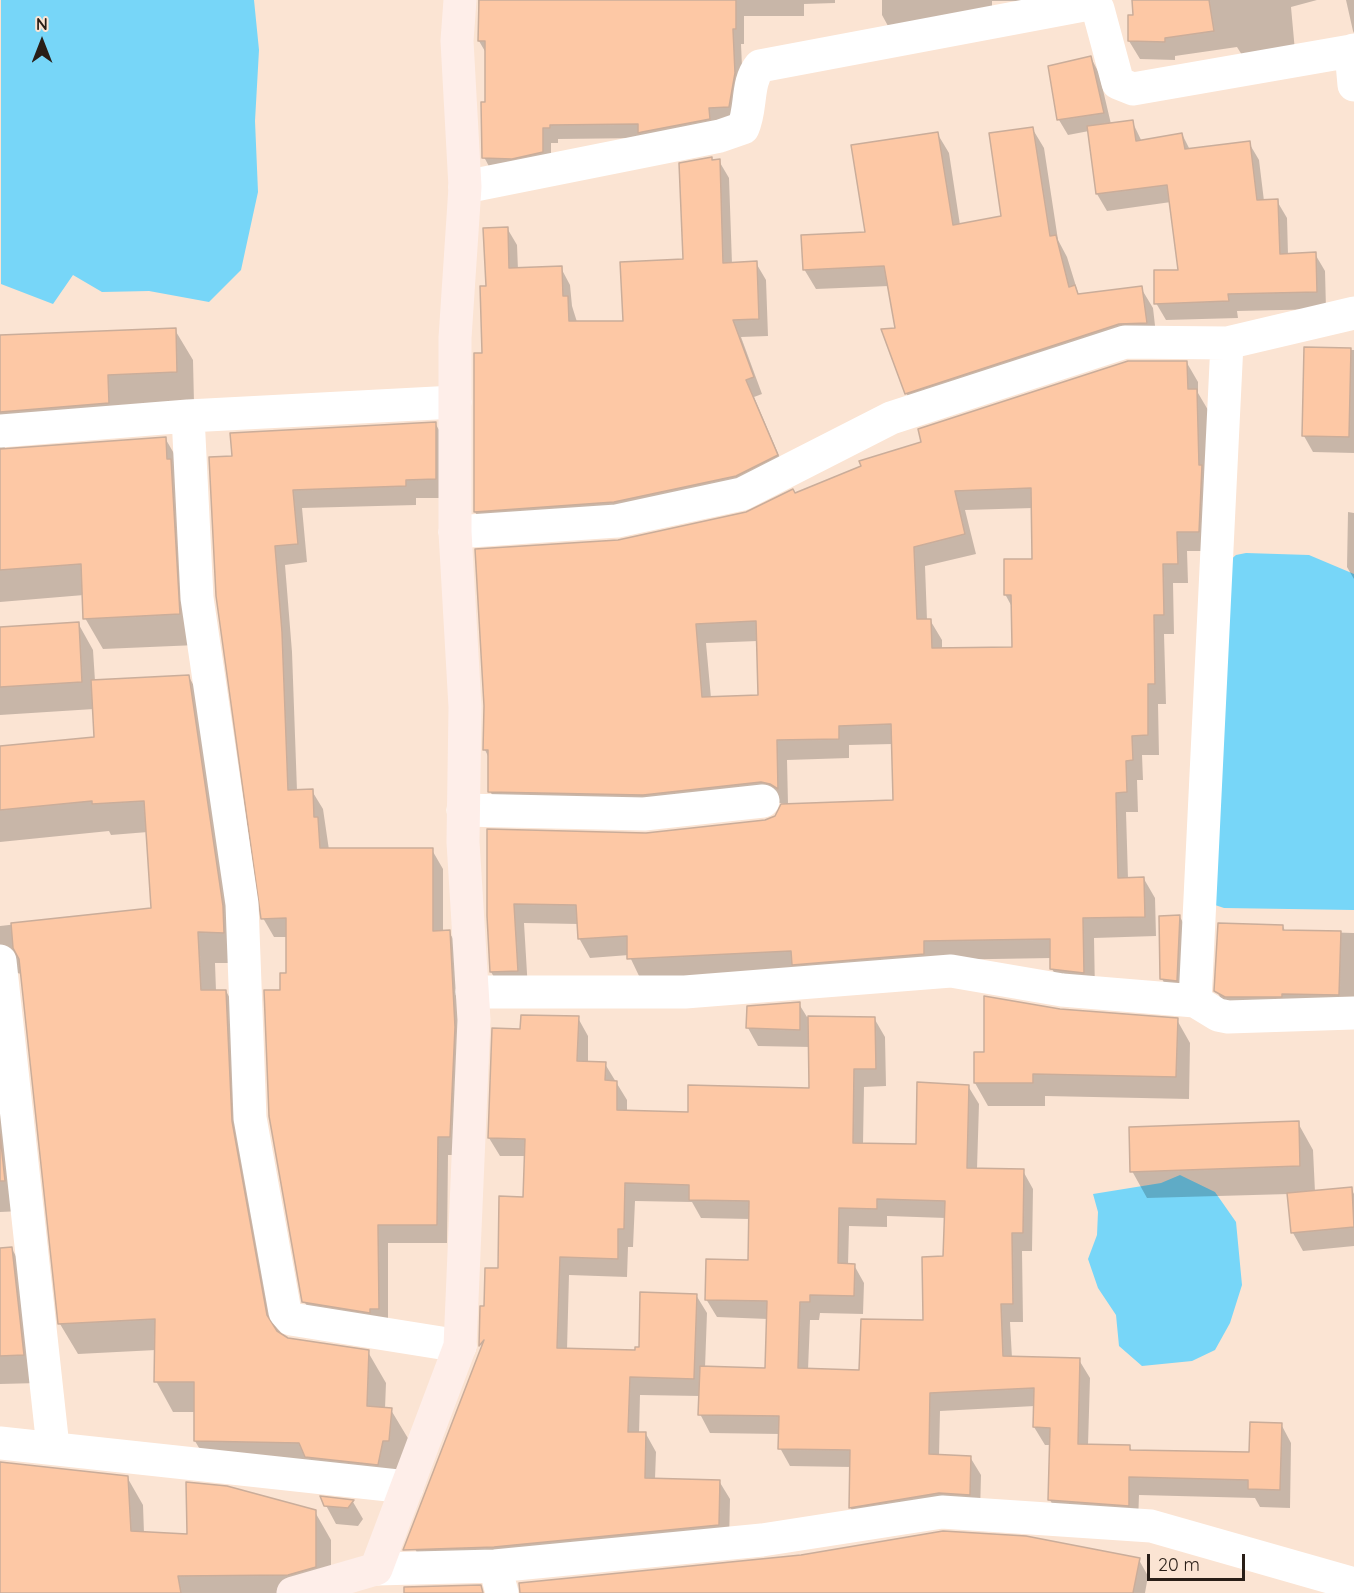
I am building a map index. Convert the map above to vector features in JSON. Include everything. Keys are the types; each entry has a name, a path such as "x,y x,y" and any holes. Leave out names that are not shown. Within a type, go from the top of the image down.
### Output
{"street":[{"path":"376,1569 460,1346 474,1020 464,810 465,707 455,532 455,338 465,187 457,41 460,0"},
{"path":"465,187 720,136 742,128 749,114 752,76 760,66 1089,4 1098,9 1118,83 1133,89 1353,50 1354,86"},
{"path":"455,532 617,521 742,494 891,418 1125,342 1227,343 1354,313"},
{"path":"1195,1001 1227,343"},
{"path":"0,431 188,416 455,402"},
{"path":"188,416 197,598 242,904 250,1118 285,1312 291,1319 460,1346"},
{"path":"464,810 644,814 763,801"},
{"path":"0,961 52,1448"},
{"path":"472,992 685,993 951,971 1062,990 1195,1001 1218,1015 1228,1017 1354,1013"},
{"path":"0,1443 407,1487"},
{"path":"293,1593 376,1569 498,1580 942,1512 1151,1526 1354,1584"}],"water":[{"path":"1,0 254,0 259,50 255,121 258,192 241,270 209,302 149,291 102,292 73,275 53,304 1,284"},
{"path":"1246,553 1309,555 1354,574 1354,910 1224,908 1215,905 1229,561 1236,555"},
{"path":"1180,1175 1215,1192 1236,1222 1242,1285 1230,1323 1215,1350 1192,1361 1142,1366 1119,1346 1116,1315 1098,1288 1088,1259 1097,1235 1098,1212 1093,1194 1161,1183"}],"building":[{"path":"479,0 736,0 736,29 733,29 735,73 729,107 709,108 710,119 638,133 638,124 550,125 550,128 543,128 543,152 512,159 482,158 481,102 485,102 485,41 478,41"},
{"path":"1132,0 1209,0 1214,31 1165,38 1165,42 1128,41 1128,15 1133,15"},
{"path":"1091,56 1104,113 1057,120 1048,66"},
{"path":"1133,120 1136,141 1182,133 1185,149 1250,141 1257,200 1278,199 1280,254 1316,252 1317,292 1228,294 1229,301 1154,304 1154,270 1178,270 1167,185 1096,194 1087,126"},
{"path":"1033,127 1050,236 1056,235 1069,287 1075,285 1078,294 1142,286 1147,323 1119,324 905,394 881,329 895,328 884,266 803,270 801,235 865,232 851,145 938,132 953,225 1001,216 989,133"},
{"path":"712,157 712,160 720,159 723,263 757,261 759,319 733,320 754,377 746,380 778,455 736,476 614,502 474,512 474,353 482,353 480,286 486,286 483,228 508,227 509,268 562,266 563,296 568,296 569,321 623,321 620,262 683,259 679,163"},
{"path":"176,328 177,372 108,375 109,403 0,412 0,335"},
{"path":"1304,347 1351,348 1349,437 1302,436"},
{"path":"1128,361 1187,361 1188,389 1197,389 1199,465 1202,465 1199,532 1177,532 1178,564 1163,564 1164,615 1154,615 1155,684 1148,684 1148,735 1132,736 1133,760 1126,761 1127,792 1116,793 1118,878 1144,877 1145,917 1083,918 1084,973 1050,969 1050,939 924,941 924,954 792,965 791,951 627,959 627,936 578,939 576,905 514,904 518,971 490,972 487,916 487,829 646,833 765,820 775,816 781,804 893,800 891,724 839,726 839,739 777,740 778,789 761,782 643,795 488,792 488,750 483,750 484,706 475,549 618,540 746,512 793,489 795,493 861,466 859,461 921,442 918,429","holes":["1031,488 1032,559 1004,559 1004,595 1011,595 1012,647 932,648 931,619 917,619 914,547 965,534 955,491","756,621 758,695 702,697 696,624"]},
{"path":"436,422 436,479 406,480 406,486 293,490 298,544 275,546 282,632 288,790 313,789 314,817 318,817 320,848 433,848 433,931 450,930 455,1027 450,1137 438,1137 437,1225 378,1225 379,1309 370,1309 370,1313 302,1302 269,1116 264,990 280,990 280,973 286,973 286,918 261,919 216,596 209,457 232,456 230,433"},
{"path":"166,437 167,459 171,459 180,614 83,619 81,564 0,570 0,449"},
{"path":"79,622 82,682 0,687 0,627"},
{"path":"189,675 223,906 224,933 198,932 201,990 226,990 232,1121 267,1315 277,1331 288,1338 369,1350 367,1406 392,1408 389,1441 383,1441 378,1465 305,1457 299,1443 194,1441 194,1382 154,1382 155,1319 58,1324 19,959 13,948 11,923 151,908 144,801 92,804 92,801 0,810 0,746 94,737 91,680"},
{"path":"1180,915 1177,981 1160,979 1159,916"},
{"path":"1218,923 1283,925 1283,930 1341,931 1339,995 1282,994 1282,997 1225,997 1214,991"},
{"path":"984,996 1060,1009 1178,1018 1176,1077 1033,1074 1033,1083 974,1083 974,1052 984,1052"},
{"path":"800,1002 800,1030 746,1028 747,1006"},
{"path":"521,1015 579,1016 577,1061 606,1062 605,1080 617,1081 617,1110 688,1112 688,1085 809,1088 808,1016 875,1017 876,1069 854,1069 853,1143 916,1144 917,1082 969,1085 967,1168 1024,1169 1023,1233 1012,1233 1013,1304 1001,1304 1003,1356 1080,1358 1078,1444 1130,1445 1130,1450 1249,1452 1250,1422 1282,1423 1280,1490 1248,1489 1248,1480 1129,1477 1129,1506 1048,1500 1050,1428 1033,1427 1034,1388 930,1393 929,1454 971,1456 970,1495 939,1493 849,1508 850,1450 778,1449 779,1416 698,1415 700,1366 765,1368 767,1301 705,1300 706,1259 748,1260 749,1201 689,1200 689,1185 625,1183 624,1229 618,1229 618,1259 560,1257 557,1348 635,1350 635,1347 639,1347 640,1292 697,1294 694,1379 630,1377 628,1432 646,1432 645,1478 720,1480 719,1525 494,1547 403,1550 484,1340 479,1346 480,1306 484,1306 485,1268 498,1268 499,1196 523,1197 525,1139 488,1138 492,1028 520,1029","holes":["877,1199 945,1201 943,1256 922,1257 923,1320 861,1319 859,1370 798,1368 800,1302 810,1302 810,1295 854,1296 855,1264 838,1263 839,1208 877,1209"]},
{"path":"1299,1121 1300,1166 1130,1172 1129,1127"},
{"path":"0,1134 5,1181 0,1181"},
{"path":"1352,1187 1354,1227 1291,1233 1287,1193"},
{"path":"12,1247 24,1355 0,1356 0,1248"},
{"path":"0,1462 128,1476 131,1531 187,1534 186,1482 227,1486 316,1510 316,1567 288,1575 178,1576 181,1593 0,1593"},
{"path":"320,1496 354,1500 348,1508 324,1506"},
{"path":"943,1531 1026,1536 1140,1558 1133,1593 520,1593 519,1583 801,1555"},
{"path":"481,1585 483,1593 404,1593 404,1587"}]}
